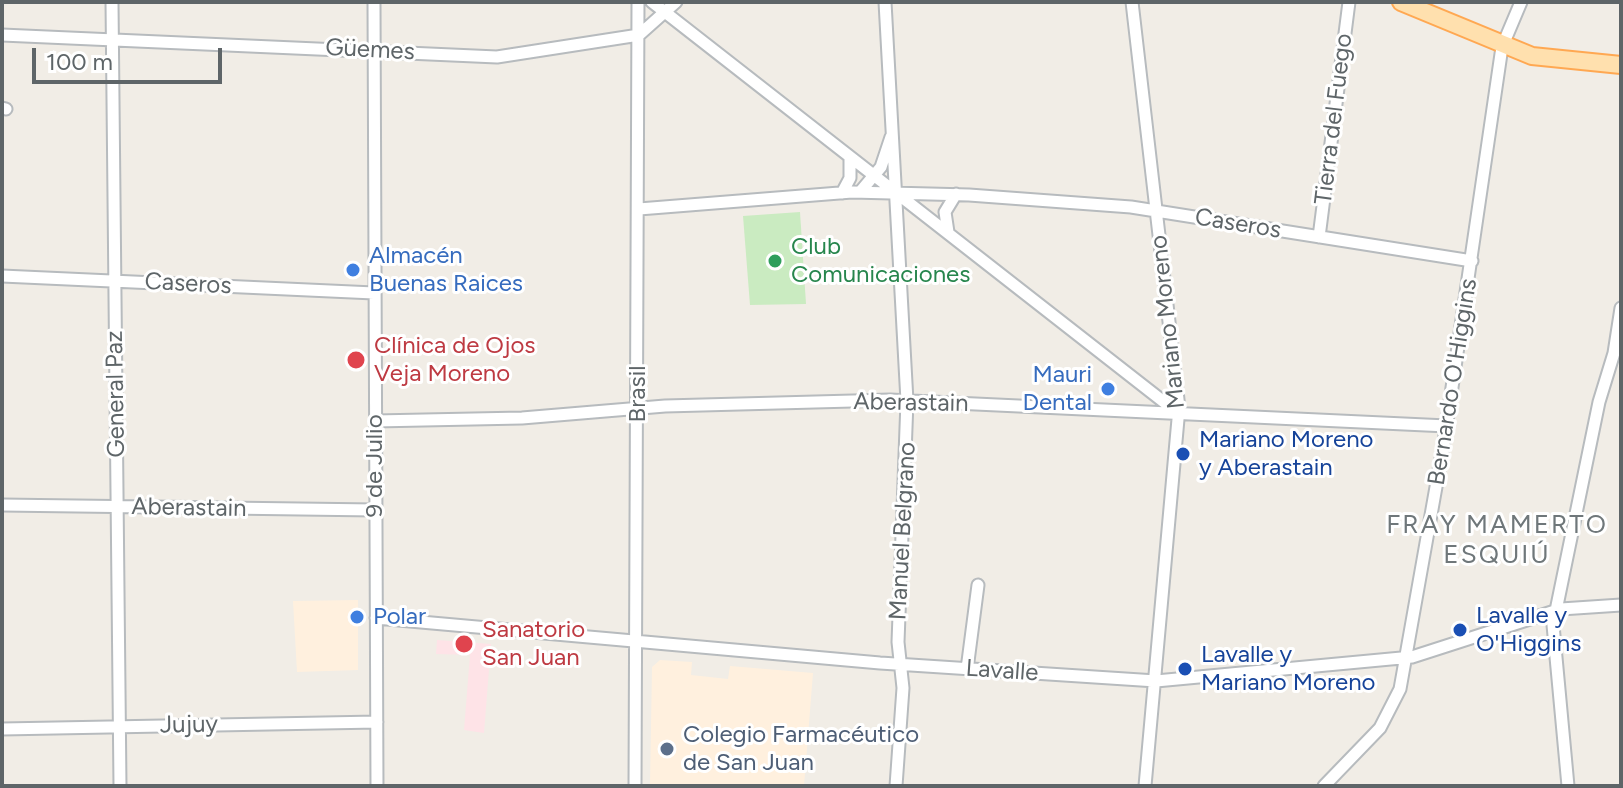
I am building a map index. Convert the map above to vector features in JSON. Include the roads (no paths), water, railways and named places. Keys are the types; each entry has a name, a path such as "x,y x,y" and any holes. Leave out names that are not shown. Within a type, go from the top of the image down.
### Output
{"main road":[{"path":"1401,2 1532,56 1621,65"}],"street":[{"name":"General Paz","path":"112,2 120,786"},
{"name":"9 de Julio","path":"374,2 377,786"},
{"name":"Brasil","path":"635,786 638,2"},
{"path":"652,2 1178,413"},
{"path":"639,35 676,2"},
{"name":"Manuel Belgrano","path":"885,2 907,401 898,642 903,688 896,786"},
{"name":"Mariano Moreno","path":"1132,2 1178,413 1145,786"},
{"name":"Tierra del Fuego","path":"1319,237 1349,2"},
{"name":"Bernardo O'Higgins","path":"1324,786 1386,720 1398,695 1447,426 1503,44 1521,2"},
{"name":"Güemes","path":"2,35 497,57 639,35"},
{"name":"Manuel Belgrano","path":"860,192 875,176 892,132"},
{"path":"842,193 852,173 850,158"},
{"name":"Caseros","path":"639,209 860,192 956,194 1156,211 1472,261"},
{"path":"948,232 945,212 956,194"},
{"name":"Caseros","path":"2,276 374,293"},
{"path":"1568,786 1553,625 1599,402 1614,353 1621,308"},
{"path":"1614,353 1621,341"},
{"name":"Aberastain","path":"375,421 522,418 638,409 907,401 1447,426"},
{"name":"Aberastain","path":"2,505 375,510"},
{"path":"967,669 978,585"},
{"name":"Lavalle","path":"376,618 900,665 1154,681 1406,658 1556,611 1621,605"},
{"name":"Jujuy","path":"2,729 377,722"}],"place":[{"name":"Club Comunicaciones","path":"775,261"},
{"name":"Almacén Buenas Raices","path":"353,270"},
{"name":"Clínica de Ojos Veja Moreno","path":"356,360"},
{"name":"Mauri Dental","path":"1108,389"},
{"name":"Mariano Moreno y Aberastain","path":"1183,454"},
{"name":"Polar","path":"357,617"},
{"name":"Lavalle y O'Higgins","path":"1460,630"},
{"name":"Sanatorio San Juan","path":"464,644"},
{"name":"Lavalle y Mariano Moreno","path":"1185,669"},
{"name":"Colegio Farmacéutico de San Juan","path":"667,749"}],"district":[{"name":"FRAY MAMERTO ESQUIÚ","path":"1497,540"}]}
